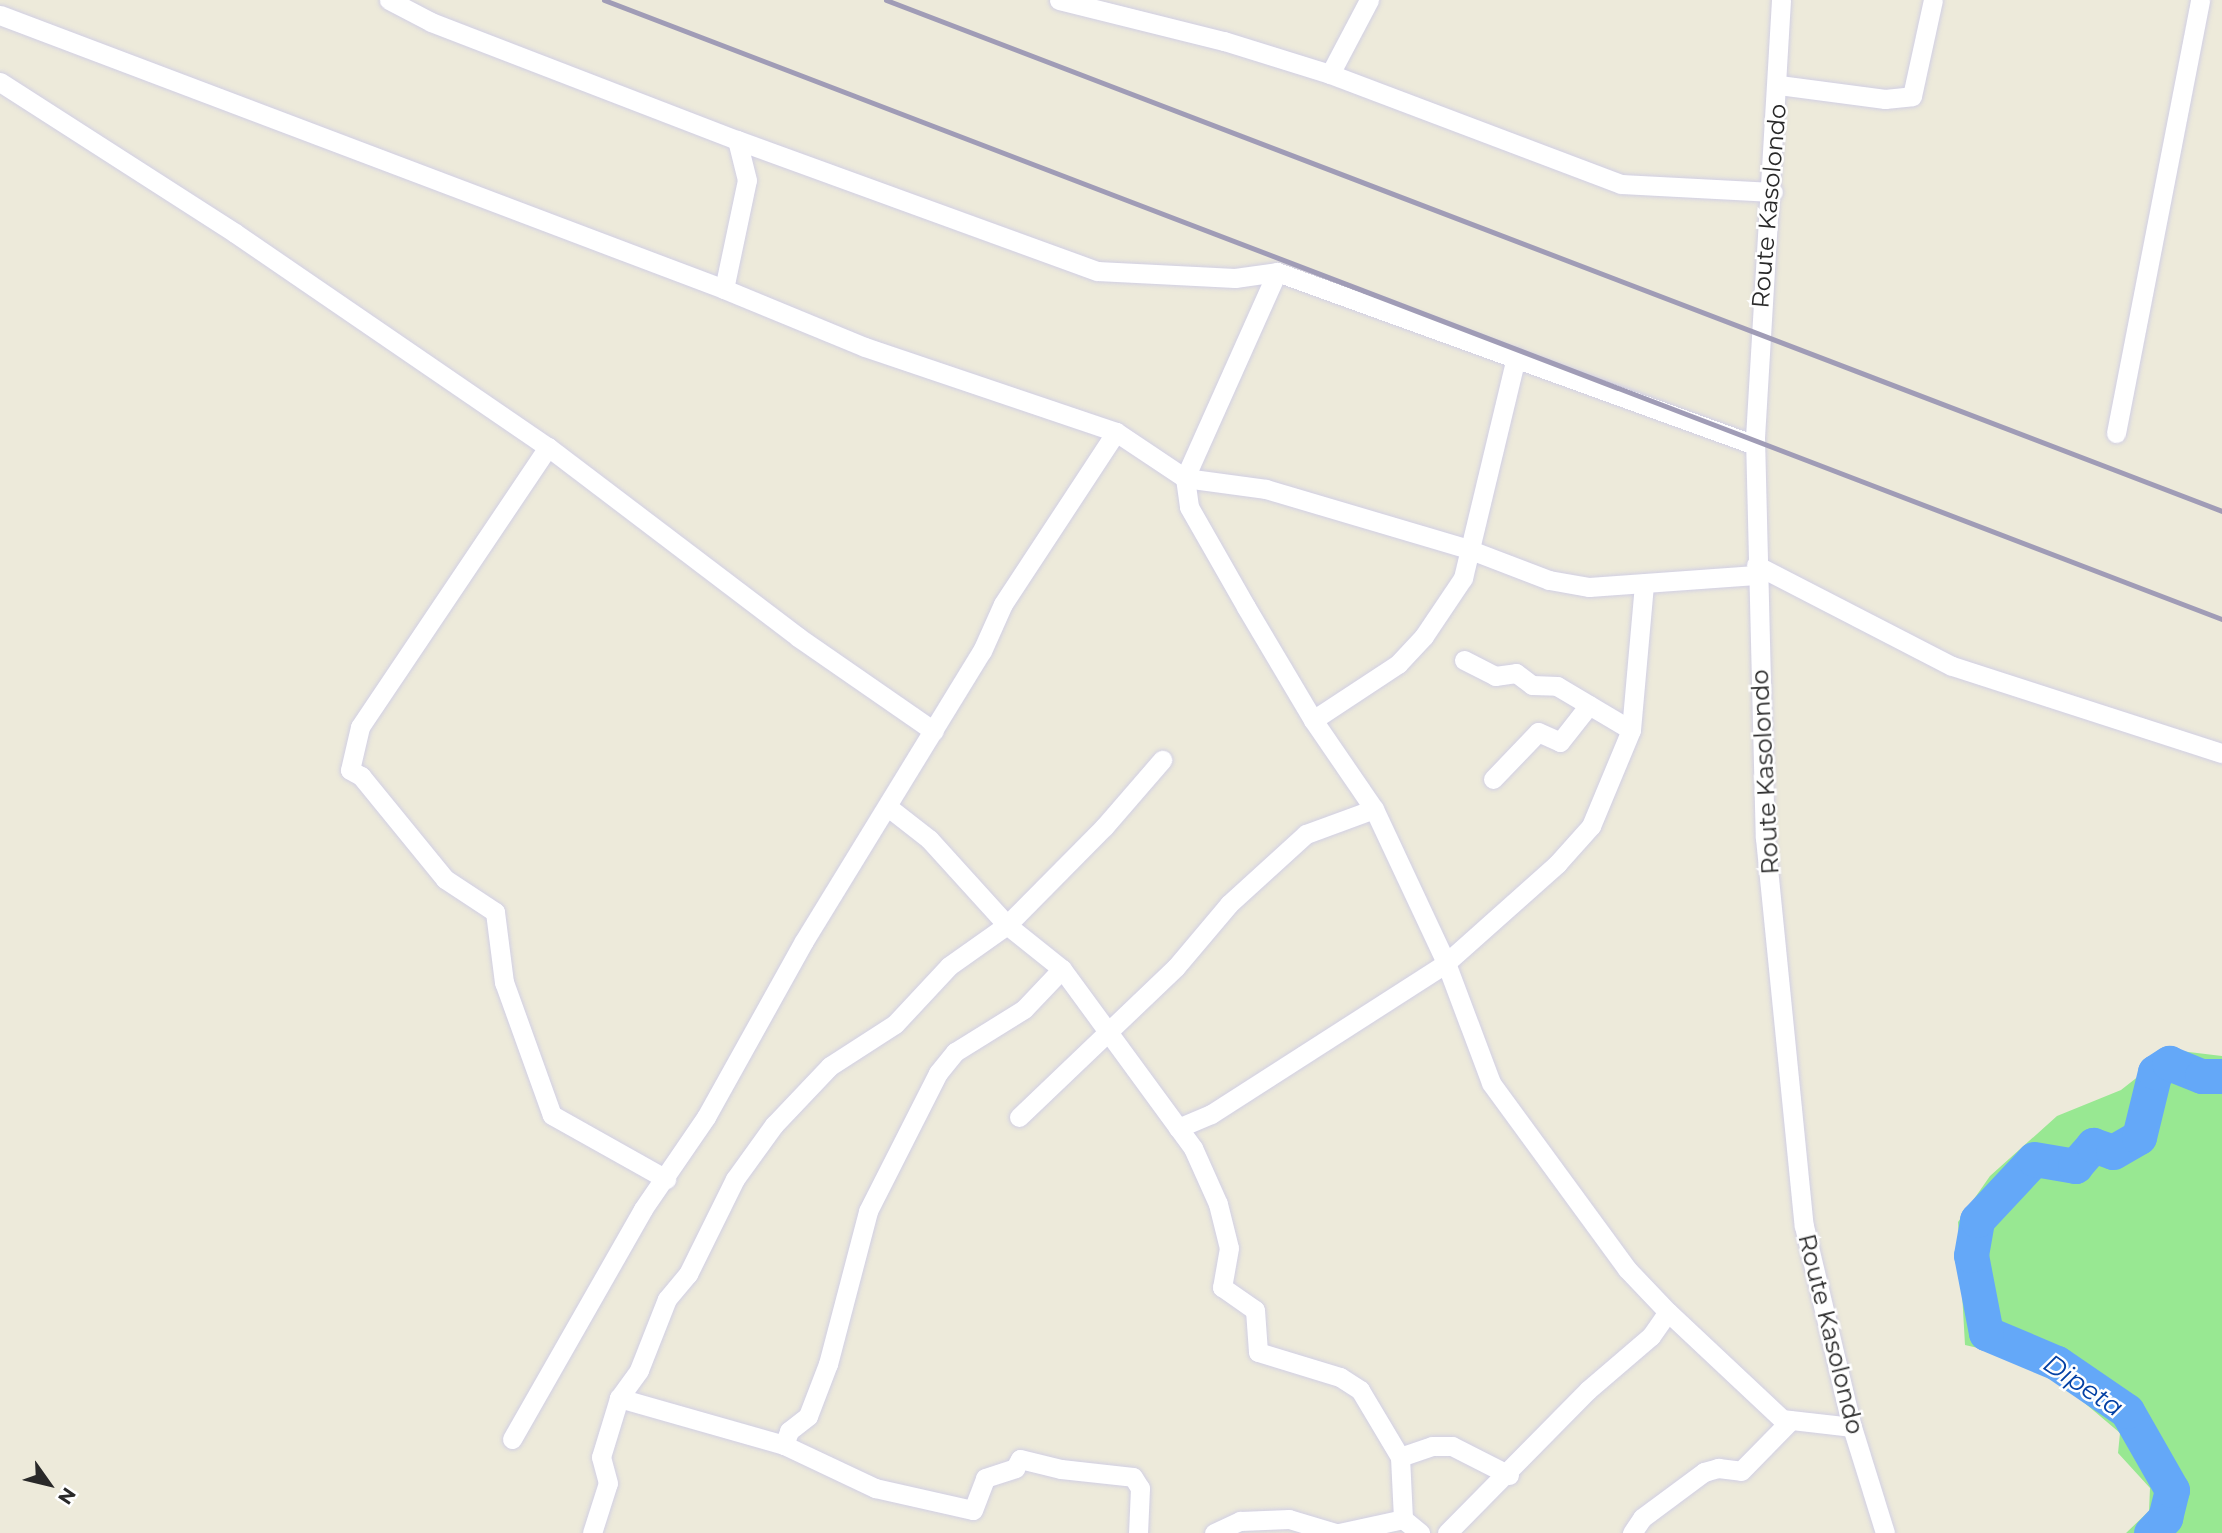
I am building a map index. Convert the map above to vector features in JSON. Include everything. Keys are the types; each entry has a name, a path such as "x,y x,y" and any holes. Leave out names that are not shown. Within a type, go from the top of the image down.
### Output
{"street":[{"path":"389,0 431,22 737,140 1097,271 1236,278 1277,272 1755,445"},
{"path":"1059,0 1224,41 1330,74 1621,184 1773,192"},
{"path":"1330,74 1369,0"},
{"name":"Route Kasolondo","path":"1781,0 1773,192 1758,334 1755,445 1756,570 1765,838 1804,1226 1852,1427 1885,1533"},
{"path":"1779,85 1885,99 1912,96 1933,0"},
{"path":"2116,433 2200,0"},
{"path":"0,15 724,289 865,347 1116,432 1185,478 1266,489 1468,549 1549,580 1589,587 1644,584 1756,570 1952,666 2222,753"},
{"path":"0,82 235,233 548,447 798,637 934,732"},
{"path":"724,289 747,180 737,140"},
{"path":"1277,272 1185,478 1189,507 1313,720 1374,809 1446,963 1491,1083 1627,1269 1668,1312 1782,1419 1852,1427"},
{"path":"1313,720 1388,671 1424,636 1463,578 1516,357"},
{"path":"512,1439 643,1209 666,1179 804,941 982,651 1003,604 1116,432"},
{"path":"548,447 360,727 350,770 361,776 445,879 495,912 505,982 552,1115 666,1179"},
{"path":"1178,1128 1211,1114 1446,963 1557,864 1591,826 1616,776 1631,730 1644,584"},
{"path":"1464,660 1495,676 1516,673 1532,685 1557,686 1631,730"},
{"path":"1493,779 1538,732 1560,742 1589,705"},
{"path":"592,1533 608,1483 601,1457 619,1398 639,1370 667,1298 688,1274 735,1179 774,1125 830,1066 895,1024 949,966 1007,925 1162,760"},
{"path":"888,807 929,839 1007,925 1062,969 1194,1148 1218,1204 1229,1248 1222,1287 1255,1310 1258,1352 1340,1377 1360,1390 1401,1457 1403,1519 1420,1533"},
{"path":"1018,1116 1176,967 1229,904 1306,834 1374,809"},
{"path":"784,1445 789,1431 808,1416 828,1364 868,1212 937,1073 955,1052 1024,1009 1062,969"},
{"path":"1447,1533 1508,1475 1588,1390 1651,1336 1668,1312"},
{"path":"619,1398 784,1445 875,1489 973,1510 985,1478 1015,1468 1020,1458 1061,1469 1133,1477 1140,1488 1138,1533"},
{"path":"1632,1533 1642,1518 1704,1472 1718,1468 1741,1471 1791,1420"},
{"path":"1401,1457 1432,1446 1452,1446 1508,1475"},
{"path":"1214,1533 1240,1521 1289,1519 1337,1533 1403,1519"}],"green space":[{"path":"2172,1050 2222,1056 2222,1533 2126,1533 2149,1511 2150,1488 2118,1453 2120,1433 2035,1361 1965,1345 1958,1222 1990,1176 2057,1116 2121,1090"}],"waterway":[{"name":"Dipeta","path":"2151,1533 2165,1518 2172,1490 2127,1411 2057,1363 1986,1333 1971,1255 1977,1220 2034,1159 2075,1166 2093,1145 2113,1152 2139,1137 2155,1072 2169,1063 2202,1076 2222,1076"}],"railway":[{"path":"604,0 2222,619"},
{"path":"886,0 2222,511"}]}
